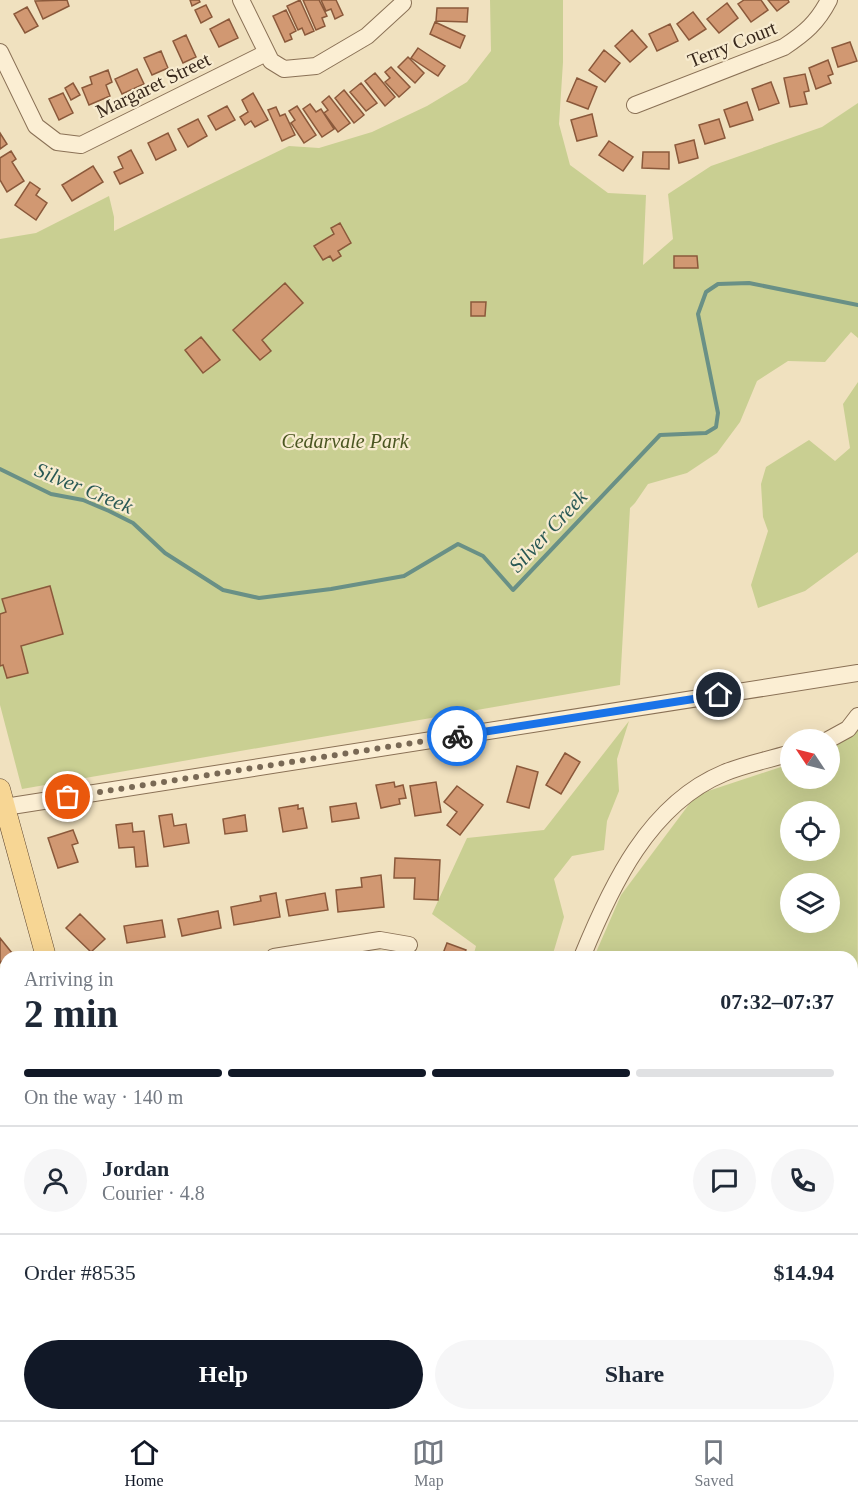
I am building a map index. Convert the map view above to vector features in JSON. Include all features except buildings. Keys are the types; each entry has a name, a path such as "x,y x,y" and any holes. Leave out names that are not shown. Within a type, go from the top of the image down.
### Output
{"main road":[{"path":"2,801 44,951"}],"street":[{"path":"241,0 266,53 271,61 284,69 316,66 367,36 403,3"},
{"name":"Terry Court","path":"635,105 784,47 806,33 821,15 829,0"},
{"name":"Margaret Street","path":"0,52 36,126 57,142 81,145 266,53"},
{"path":"2,801 858,673"},
{"path":"840,733 848,729 858,716"},
{"path":"585,951 613,886 663,816 694,790 724,773 780,756"},
{"path":"311,951 380,940 409,945"}],"green space":[{"name":"Cedarvale Park","path":"490,0 563,0 563,62 559,124 570,165 608,193 646,195 643,265 673,239 668,194 711,166 822,127 858,103 858,338 851,332 825,362 788,361 757,381 740,422 717,453 687,473 648,484 630,508 620,685 22,789 0,705 0,239 36,233 109,196 114,217 114,231 289,146 319,148 372,132 427,106 467,82 491,51"},
{"path":"858,382 858,552 805,591 758,608 751,585 768,531 763,517 761,484 766,467 809,440 835,461 850,448 843,404"},
{"path":"629,721 617,759 619,791 607,821 604,850 572,856 554,879 564,917 554,951 475,951 476,946 432,914 467,838 544,830"},
{"path":"858,730 858,951 597,951 621,895 696,795 780,767 780,789 840,789 840,743"}],"waterway":[{"name":"Silver Creek","path":"0,469 51,494 83,500 133,523 165,553 223,590 259,598 331,589 404,576 458,544 483,556 513,590 660,435 706,433 716,427 718,413 698,314 706,292 718,284 749,283 858,305"}],"way so far":[{"path":"68,797 457,736"}],"route":[{"path":"457,736 719,695"}]}
